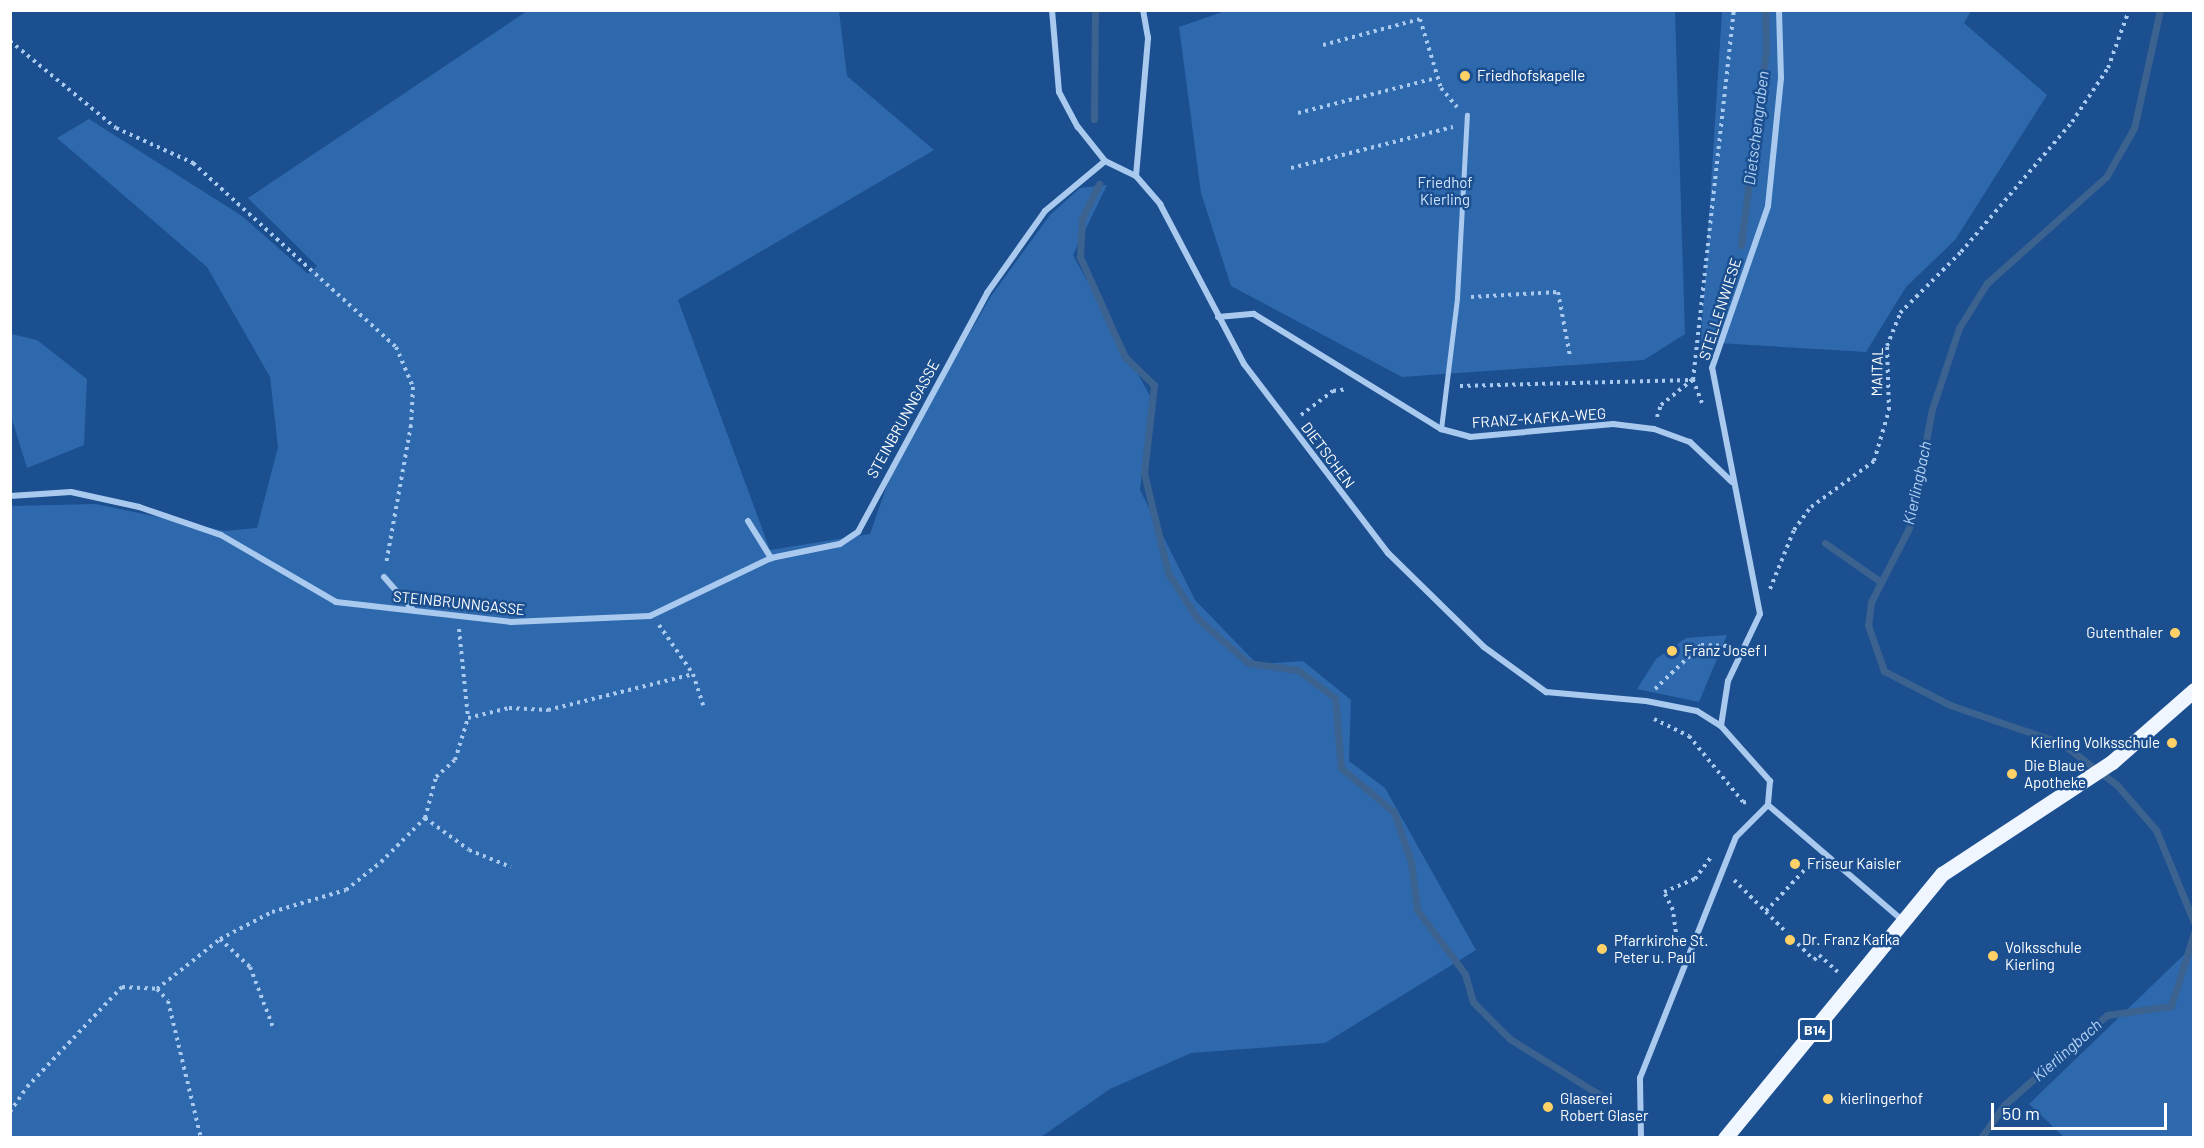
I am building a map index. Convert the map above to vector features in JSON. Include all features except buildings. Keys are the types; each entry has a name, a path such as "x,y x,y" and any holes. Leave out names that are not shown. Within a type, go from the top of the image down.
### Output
{"main road":[{"name":"B14","path":"1725,1137 1942,874 1966,855 2089,779 2112,762 2193,690"}],"street":[{"path":"1052,10 1059,92 1105,161 1136,176 1148,38 1143,10"},
{"name":"STELLENWIESE","path":"1760,615 1732,482 1712,368 1768,206 1781,78 1779,10"},
{"name":"STEINBRUNNGASSE","path":"10,496 71,492 139,507 221,535 336,602 512,622 650,616 771,558 840,544 858,532 987,292 1045,211 1105,161"},
{"name":"DIETSCHEN","path":"1136,176 1160,204 1244,364 1388,554 1530,684 1579,699 1646,701 1697,711 1721,726 1770,781 1768,806"},
{"name":"FRANZ-KAFKA-WEG","path":"1218,317 1254,314 1336,362 1367,387 1441,429 1470,437 1613,424 1654,429 1690,442 1732,482"},
{"path":"748,521 771,558"},
{"path":"384,577 413,611"},
{"path":"1721,726 1728,681 1760,615"},
{"path":"1641,1137 1637,1104 1640,1078 1736,837 1768,806 1903,920"}],"lane":[{"path":"1441,429 1457,298 1467,115"}],"path":[{"path":"1705,410 1693,380 1734,10"},
{"name":"MAITAL","path":"1760,615 1794,530 1811,507 1874,461 1889,410 1887,346 1900,313 1961,252 2072,122 2108,68 2129,10"},
{"path":"1323,45 1420,19 1436,78 1467,115"},
{"path":"10,40 116,128 194,163 396,347 413,387 411,425 384,577"},
{"path":"1298,113 1436,78"},
{"path":"1291,168 1466,124"},
{"path":"1457,298 1558,292 1570,356"},
{"path":"1448,386 1693,380"},
{"path":"1661,405 1693,380"},
{"path":"1291,427 1333,391 1367,387"},
{"path":"10,1112 27,1087 122,987 157,989 220,939 272,912 346,890 425,818 436,777 455,760 468,718 458,616"},
{"path":"650,616 693,674 703,705"},
{"path":"1646,701 1701,645 1744,649"},
{"path":"468,718 509,708 548,710 693,674"},
{"path":"1640,716 1689,736 1743,801 1768,806"},
{"path":"425,818 469,850 511,867"},
{"path":"1680,949 1664,892 1695,879 1714,853 1736,837"},
{"path":"1767,911 1822,852"},
{"path":"1732,878 1814,960 1819,955 1831,964"},
{"path":"220,939 250,967 274,1030"},
{"path":"157,989 168,1001 201,1137"}],"green space":[{"name":"Friedhof Kierling","path":"1228,10 1675,11 1685,334 1644,360 1402,377 1231,286 1201,193 1179,27"},
{"path":"527,11 839,11 847,76 934,150 678,300 770,550 870,534 895,462 991,296 1050,215 1080,188 1107,185 1073,255 1150,396 1140,490 1195,600 1257,664 1303,661 1351,700 1349,761 1385,788 1476,950 1325,1043 1191,1053 1110,1089 1041,1137 11,1138 11,506 96,504 225,531 257,528 278,447 270,377 207,267 57,138 89,119 242,216 308,274 317,266 248,198"},
{"path":"1722,11 1971,11 1964,23 2047,95 1955,240 1906,287 1866,352 1701,342"},
{"path":"11,334 37,340 87,379 84,445 27,468 11,416"},
{"path":"1727,635 1699,702 1637,689 1656,659 1686,638"},
{"path":"2193,946 2193,1137 2064,1137 2029,1104"}],"waterway":[{"path":"1094,119 1095,10"},
{"name":"Dietschengraben","path":"1741,245 1766,50 1765,10"},
{"name":"Kierlingbach","path":"2160,10 2134,128 2106,177 1987,283 1959,328 1932,409 1909,528 1871,602 1868,625 1884,671 1950,705 2061,743 2117,785 2156,830 2194,922"},
{"path":"1099,184 1082,219 1080,257 1125,357 1154,385 1144,473 1168,573 1197,618 1248,663 1298,670 1335,698 1341,768 1394,812 1411,862 1417,910 1465,974 1473,1002 1510,1039 1603,1097"},
{"name":"Dietschengraben","path":"1825,543 1881,582"},
{"name":"Kierlingbach","path":"1981,1138 2004,1105 2107,1015 2171,1006 2194,933"}],"place":[{"name":"Friedhofskapelle","path":"1465,76"},
{"name":"Gutenthaler","path":"2175,633"},
{"name":"Franz Josef I","path":"1672,651"},
{"name":"Kierling Volksschule","path":"2172,743"},
{"name":"Die Blaue Apotheke","path":"2012,774"},
{"name":"Friseur Kaisler","path":"1795,864"},
{"name":"Dr. Franz Kafka","path":"1790,940"},
{"name":"Pfarrkirche St. Peter u. Paul","path":"1602,949"},
{"name":"Volksschule Kierling","path":"1993,956"},
{"name":"kierlingerhof","path":"1828,1099"},
{"name":"Glaserei Robert Glaser","path":"1548,1107"}]}
